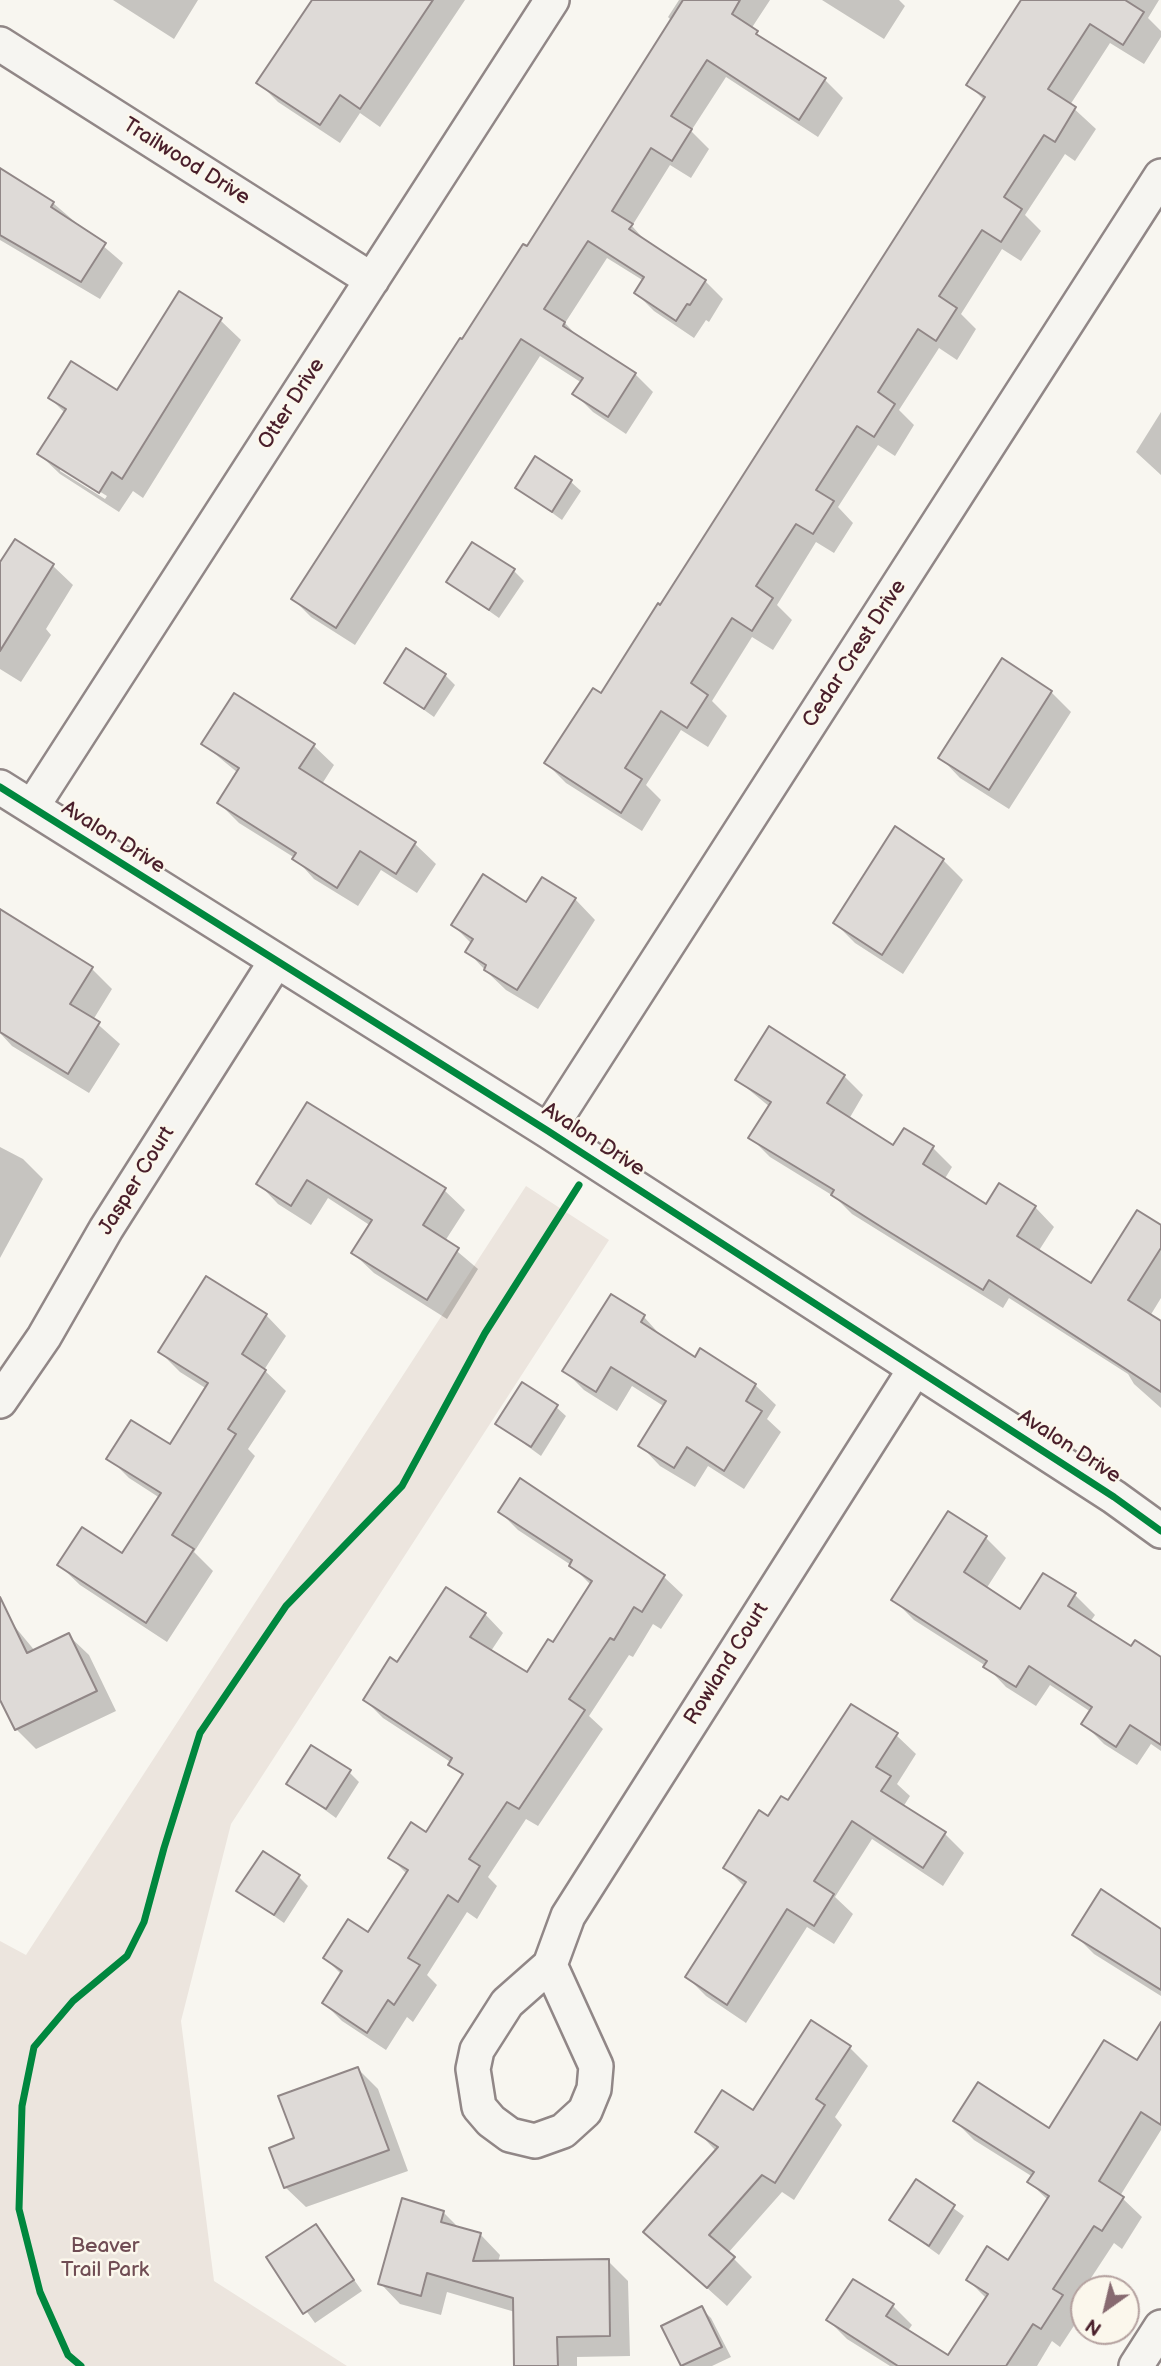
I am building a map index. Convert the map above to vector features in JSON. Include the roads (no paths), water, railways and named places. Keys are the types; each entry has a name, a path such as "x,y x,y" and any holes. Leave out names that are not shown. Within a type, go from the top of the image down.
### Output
{"street":[{"name":"Otter Drive","path":"32,807 552,0"},
{"name":"Trailwood Drive","path":"0,44 372,280"},
{"name":"Cedar Crest Drive","path":"548,1131 1161,176"},
{"name":"Avalon Drive","path":"0,787 548,1131 1161,1531"},
{"name":"Jasper Court","path":"0,1401 44,1337 106,1229 276,961"},
{"name":"Rowland Court","path":"550,1965 596,2066 594,2089 585,2110 563,2131 535,2141 510,2135 491,2121 479,2107 473,2068 477,2050 507,2003 550,1965 568,1916 915,1369"},
{"path":"1136,2366 1161,2327"}],"park label":[{"name":"Beaver Trail Park","path":"105,2259"}]}
